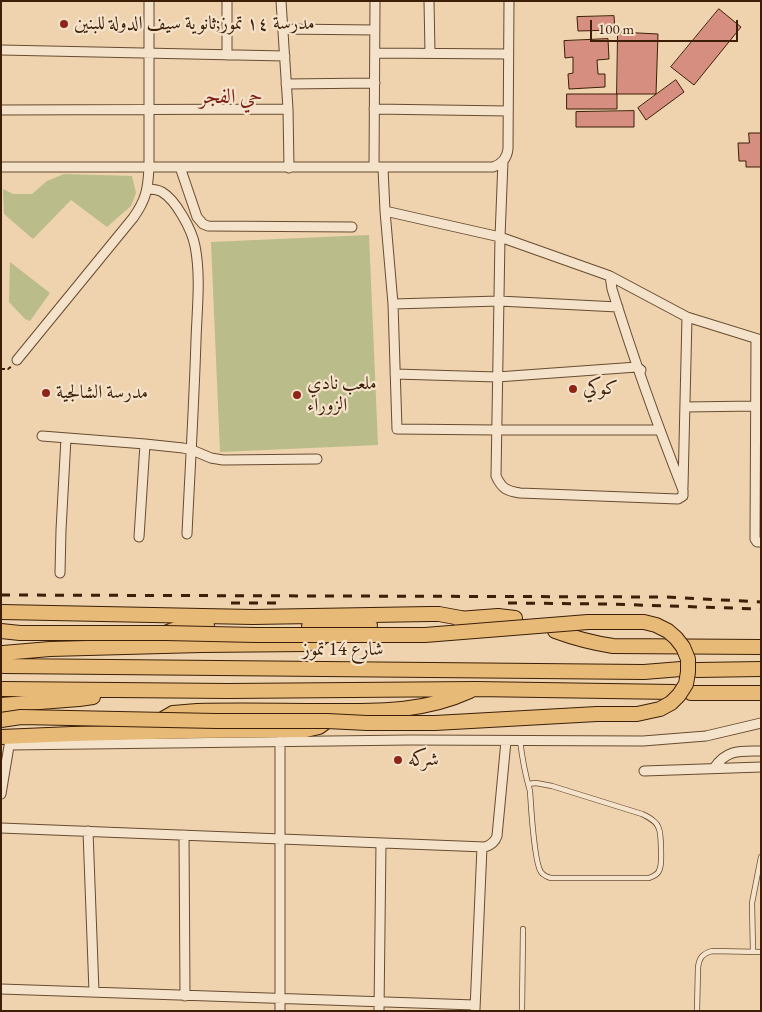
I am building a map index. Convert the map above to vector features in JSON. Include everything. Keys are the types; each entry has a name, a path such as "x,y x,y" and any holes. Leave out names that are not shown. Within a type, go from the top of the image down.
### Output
{"main road":[{"path":"2,612 244,616 439,614 466,618"},
{"path":"165,633 191,625 378,625 498,616 515,618"},
{"path":"1,631 20,633 425,635 588,622 644,622 656,625 672,635 683,647 688,659 686,684 679,695 671,703 660,709 637,714 598,714 435,723 327,721 216,722 21,718 1,720"},
{"path":"556,631 584,641 613,646 761,646"},
{"name":"شارع 14 تموز","path":"325,635 317,641 307,644 50,649 4,660 634,672 681,670"},
{"path":"697,670 761,669"},
{"name":"شارع 14 تموز","path":"3,689 238,691 474,689 674,692"},
{"path":"161,720 173,714 198,711 370,711 408,709 437,704 474,689"},
{"path":"1,705 80,699 112,690"},
{"path":"691,693 761,694"},
{"path":"7,740 72,734 306,730 319,727 327,721"}],"street":[{"path":"17,360 133,218 144,200 149,167 149,1"},
{"path":"227,1 227,55"},
{"path":"281,1 288,108 289,168"},
{"path":"375,1 374,109 378,167 393,304 397,429 659,430"},
{"path":"429,1 430,53"},
{"path":"1,167 489,168 497,166 503,161 508,149 509,1"},
{"path":"283,29 375,30"},
{"path":"1,50 285,56"},
{"path":"375,53 508,54"},
{"path":"286,84 374,83"},
{"path":"1,110 288,108"},
{"path":"374,109 508,111"},
{"path":"503,161 496,430 496,476 501,486 510,491 520,493 678,499 683,496 687,317"},
{"path":"180,167 197,217 203,224 208,226 352,227"},
{"path":"147,188 163,192 175,204 191,233 197,256 198,284 187,534"},
{"path":"384,211 500,237 610,276 687,317 758,340 755,539 757,542 761,542"},
{"path":"610,276 612,289 659,430 683,490"},
{"path":"393,304 499,301 618,307"},
{"path":"395,374 497,377 640,369"},
{"path":"685,407 756,406"},
{"path":"42,436 145,444 192,450 211,458 223,460 317,459"},
{"path":"60,573 66,438"},
{"path":"139,537 145,444"},
{"path":"1,794 7,740 612,741 706,736 761,723"},
{"path":"280,741 280,1011"},
{"path":"1,828 482,847 492,844 497,836 506,741"},
{"path":"714,768 718,762 731,753 761,750"},
{"path":"644,771 761,767"},
{"path":"88,831 94,992"},
{"path":"184,835 185,996"},
{"path":"379,1006 381,843"},
{"path":"1,989 324,1000 379,1006 475,1008 482,847"},
{"path":"324,1000 324,1011"}],"lane":[{"path":"520,740 523,762 528,784 530,790 537,860 541,873 546,877 649,878 657,874 660,868 660,829 652,819 642,814 552,786 536,783 528,784"},
{"path":"752,952 752,903 761,857"},
{"path":"522,1011 523,929"},
{"path":"697,1011 698,968 701,956 706,952 712,951 761,952"}],"green space":[{"path":"64,174 132,176 136,193 131,206 107,227 71,200 33,239 4,214 3,189 13,194 32,194 47,181"},
{"path":"369,235 378,445 220,452 211,242"},
{"path":"10,262 50,293 30,321 25,319 9,302"}],"building":[{"path":"719,9 741,27 694,85 671,67"},
{"path":"614,16 615,30 578,31 577,17"},
{"path":"618,32 658,34 656,94 617,94"},
{"path":"608,39 609,59 597,60 598,74 605,74 605,87 569,89 568,74 573,73 573,57 565,58 564,41"},
{"path":"676,80 684,92 646,120 638,108"},
{"path":"567,94 617,94 617,109 567,109"},
{"path":"634,111 634,127 576,127 576,112"},
{"path":"749,133 761,133 761,167 746,167 746,161 739,161 738,143 749,143"}],"railway":[{"path":"1,595 666,597 761,602"},
{"path":"231,603 283,603"},
{"path":"508,603 761,609"}],"place":[{"name":"مدرسة ١٤ تموز;ثانوية سيف الدولة للبنين","path":"64,24"},
{"name":"كوكي","path":"573,389"},
{"name":"مدرسة الشالجية","path":"46,393"},
{"name":"ملعب نادي الزوراء","path":"297,395"},
{"name":"شركه","path":"398,760"}],"district":[{"name":"حي الفجر","path":"231,97"}]}
